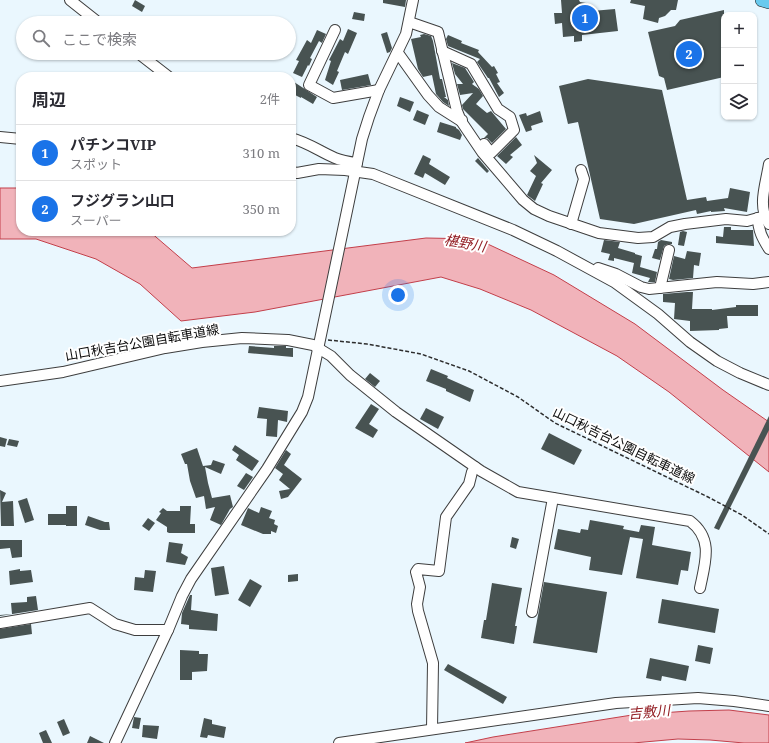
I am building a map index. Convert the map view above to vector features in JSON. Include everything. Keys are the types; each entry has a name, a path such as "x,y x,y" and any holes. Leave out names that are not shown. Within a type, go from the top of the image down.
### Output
{"main road":[{"path":"762,0 769,2"}],"street":[{"path":"70,0 90,16"},
{"path":"115,743 191,579 267,469 302,412 308,397 320,344 355,172 369,116 379,90 406,34 414,0"},
{"path":"409,22 438,32 457,110 462,121 482,152 523,200 534,209 549,216 599,233 638,238 653,238 670,227 684,224 726,219 747,221 764,220"},
{"path":"335,30 309,84 333,98 379,90"},
{"path":"442,50 471,64 498,109 510,117 514,130 491,153"},
{"path":"398,53 428,95 439,107 462,121"},
{"path":"147,60 163,72"},
{"path":"462,121 465,118 470,123 478,138 503,168"},
{"path":"0,137 16,139"},
{"path":"296,140 319,149 335,158 345,161 355,172"},
{"path":"769,164 762,206 764,220 758,228 769,250"},
{"path":"296,173 319,169 372,174 513,230 614,282 658,314 690,342 717,361 740,373 767,381"},
{"path":"571,224 584,179 581,170"},
{"path":"660,288 669,250"},
{"path":"568,257 616,274 641,287 649,289 717,282 753,284 769,282"},
{"path":"0,381 63,372 165,348 202,342 242,338 288,340 313,345 320,344 396,412 478,469 518,492 690,521 698,527 706,542 706,557 700,588"},
{"path":"432,729 433,663 418,610 417,604 420,587 416,572 418,570 439,571 446,517 469,484 472,472 478,469"},
{"path":"532,612 553,498"},
{"path":"0,623 90,608 116,624 135,630 168,630"},
{"path":"338,743 616,704 698,698 769,706"}],"path":[{"name":"山口秋吉台公園自転車道線","path":"320,344 368,344 421,354 469,370 518,397 555,423 708,497 742,515 769,534"}],"water":[{"name":"椹野川","path":"0,188 16,188 16,236 155,236 192,268 426,238 477,239 554,275 635,324 723,390 769,422 769,472 669,392 617,356 531,310 480,289 441,277 255,312 181,321 140,284 96,259 36,239 0,239"},
{"path":"729,710 769,715 769,743 678,739 633,743 465,743 493,737 632,715"}],"building":[{"path":"135,0 145,6 142,12 132,6"},
{"path":"383,0 406,0 405,7 383,3"},
{"path":"561,0 579,0 580,2 586,3 592,11 615,9 618,31 582,35 582,41 574,42 574,36 563,37 562,23 555,24 554,13 562,13"},
{"path":"631,0 678,0 676,10 671,10 665,16 659,18 658,23 643,19 645,6 630,3"},
{"path":"724,10 724,12 721,12 721,78 667,90 664,78 659,76 648,32 675,26 680,20"},
{"path":"354,12 365,14 364,21 352,19"},
{"path":"348,29 357,33 348,54 345,52 333,85 325,80 331,61 329,60 340,39 343,41"},
{"path":"317,30 326,34 322,43 319,41 310,58 312,59 309,66 308,65 302,77 296,74 296,72 294,72 299,61 296,60 307,40 311,43"},
{"path":"387,32 392,48 390,52 387,53 381,34"},
{"path":"424,34 431,36 433,41 440,79 442,79 446,97 444,97 448,100 449,106 436,94 432,75 423,77 418,69 411,39 421,37 420,35"},
{"path":"448,35 462,41 461,43 479,50 478,52 492,67 494,66 498,73 496,74 500,82 497,83 504,93 499,97 489,78 477,62 480,59 448,46 446,39"},
{"path":"452,63 465,68 474,82 472,84 479,89 483,96 476,104 487,113 491,111 506,129 492,143 487,138 484,138 488,134 463,109 462,105 473,93 460,95 457,84 463,84 455,74"},
{"path":"368,74 371,85 342,90 340,80"},
{"path":"588,79 662,90 687,200 706,197 707,201 728,198 730,188 750,192 747,212 724,208 725,211 711,211 697,214 696,210 634,224 600,219 578,122 568,124 559,86"},
{"path":"296,83 317,97 313,104 296,96"},
{"path":"400,97 414,102 410,112 397,106"},
{"path":"417,110 429,115 425,125 413,120"},
{"path":"540,111 543,122 531,126 532,130 526,132 519,115 526,113 527,116"},
{"path":"440,122 456,127 462,135 460,140 437,132"},
{"path":"516,137 522,145 510,155 513,157 506,164 497,156"},
{"path":"423,155 431,159 429,164 450,177 445,185 425,173 423,178 414,174"},
{"path":"534,155 552,170 541,183 543,184 535,201 527,195 536,176 530,171 537,163"},
{"path":"478,158 489,171 487,173 475,161"},
{"path":"724,227 731,227 731,230 753,230 754,246 716,243 716,236 723,237"},
{"path":"680,232 687,232 684,246 678,245"},
{"path":"604,240 620,242 618,248 642,256 640,267 657,272 655,282 648,282 650,278 632,273 634,263 614,258 614,261 608,260 610,254 601,252"},
{"path":"661,240 672,242 672,244 664,246 660,260 652,258 655,249 657,249 658,242"},
{"path":"687,251 701,253 699,266 694,265 693,278 669,279 674,256 685,259"},
{"path":"693,292 692,309 712,310 736,307 736,305 758,305 758,316 727,316 728,328 719,330 690,331 690,321 674,319 675,303 663,302 663,294"},
{"path":"249,346 274,348 274,346 286,346 286,348 293,348 293,357 248,353"},
{"path":"431,369 474,390 470,402 446,391 446,389 426,381"},
{"path":"370,373 380,381 375,387 365,379"},
{"path":"371,404 379,409 369,424 378,430 373,438 355,428"},
{"path":"259,407 288,411 287,422 278,420 277,437 266,436 267,419 257,418"},
{"path":"426,408 444,417 438,429 420,419"},
{"path":"769,416 769,430 719,530 714,528"},
{"path":"549,433 582,450 574,465 541,449"},
{"path":"0,437 7,439 5,447 0,446"},
{"path":"9,439 19,441 17,447 7,445"},
{"path":"235,445 259,461 252,471 236,460 239,455 232,450"},
{"path":"197,448 203,466 211,465 213,460 225,464 221,474 205,467 212,498 230,495 233,507 230,509 221,525 210,520 215,507 206,509 204,496 196,498 190,481 187,464 185,464 181,454"},
{"path":"286,450 291,454 284,465 302,479 288,497 281,499 279,491 290,489 279,480 283,474 275,468"},
{"path":"246,473 253,477 244,490 237,486"},
{"path":"0,490 6,493 2,502 13,501 14,526 1,526"},
{"path":"27,498 34,520 25,523 18,501"},
{"path":"66,506 77,506 77,526 48,525 48,514 66,514"},
{"path":"180,506 191,506 190,524 195,524 195,533 169,533 167,532 167,527 156,520 161,513 159,512 163,508 167,511 180,511"},
{"path":"261,507 272,511 269,518 275,520 274,524 278,526 276,533 271,531 271,534 263,534 241,525 248,508 259,513"},
{"path":"88,516 109,522 110,530 100,530 85,525"},
{"path":"148,518 155,523 149,531 142,526"},
{"path":"590,520 624,526 623,529 639,532 641,525 655,527 652,545 691,552 688,571 681,570 678,585 636,578 643,539 630,537 622,575 589,570 591,557 554,549 558,529 580,533 581,529 588,530"},
{"path":"512,537 519,539 516,549 510,547"},
{"path":"0,540 22,540 22,557 12,558 10,548 0,549"},
{"path":"169,542 183,544 181,553 188,557 185,565 166,562"},
{"path":"224,566 229,594 215,596 211,568"},
{"path":"20,569 20,571 31,570 33,582 10,585 9,571"},
{"path":"145,570 156,571 153,592 134,590 135,577 144,578"},
{"path":"298,574 298,581 288,582 288,575"},
{"path":"250,579 262,586 250,607 238,600"},
{"path":"544,582 607,592 597,653 533,643"},
{"path":"492,583 522,588 515,626 517,626 514,644 481,638 484,620 486,620"},
{"path":"190,595 192,595 191,610 218,614 217,631 189,629 189,625 181,624 182,613"},
{"path":"36,596 38,610 0,616 12,614 11,603 27,602 27,597"},
{"path":"662,599 719,609 715,633 658,623"},
{"path":"31,624 32,634 0,639 0,629"},
{"path":"698,645 713,648 710,664 695,661"},
{"path":"180,650 199,651 199,654 208,654 207,671 192,672 192,680 180,680"},
{"path":"650,658 689,666 686,681 662,676 661,681 646,678"},
{"path":"448,664 507,697 503,704 444,670"},
{"path":"134,717 141,718 139,729 132,728"},
{"path":"204,718 212,720 212,724 226,727 224,738 208,735 207,738 200,737"},
{"path":"64,719 70,733 63,736 57,722"},
{"path":"143,725 159,726 157,739 142,737"},
{"path":"46,730 52,743 43,743 39,733"},
{"path":"90,736 104,743 87,743"}],"place":[{"name":"パチンコVIP","path":"585,18"},
{"name":"フジグラン山口","path":"689,54"}],"water label":[{"name":"吉敷川","path":"649,712"}]}
